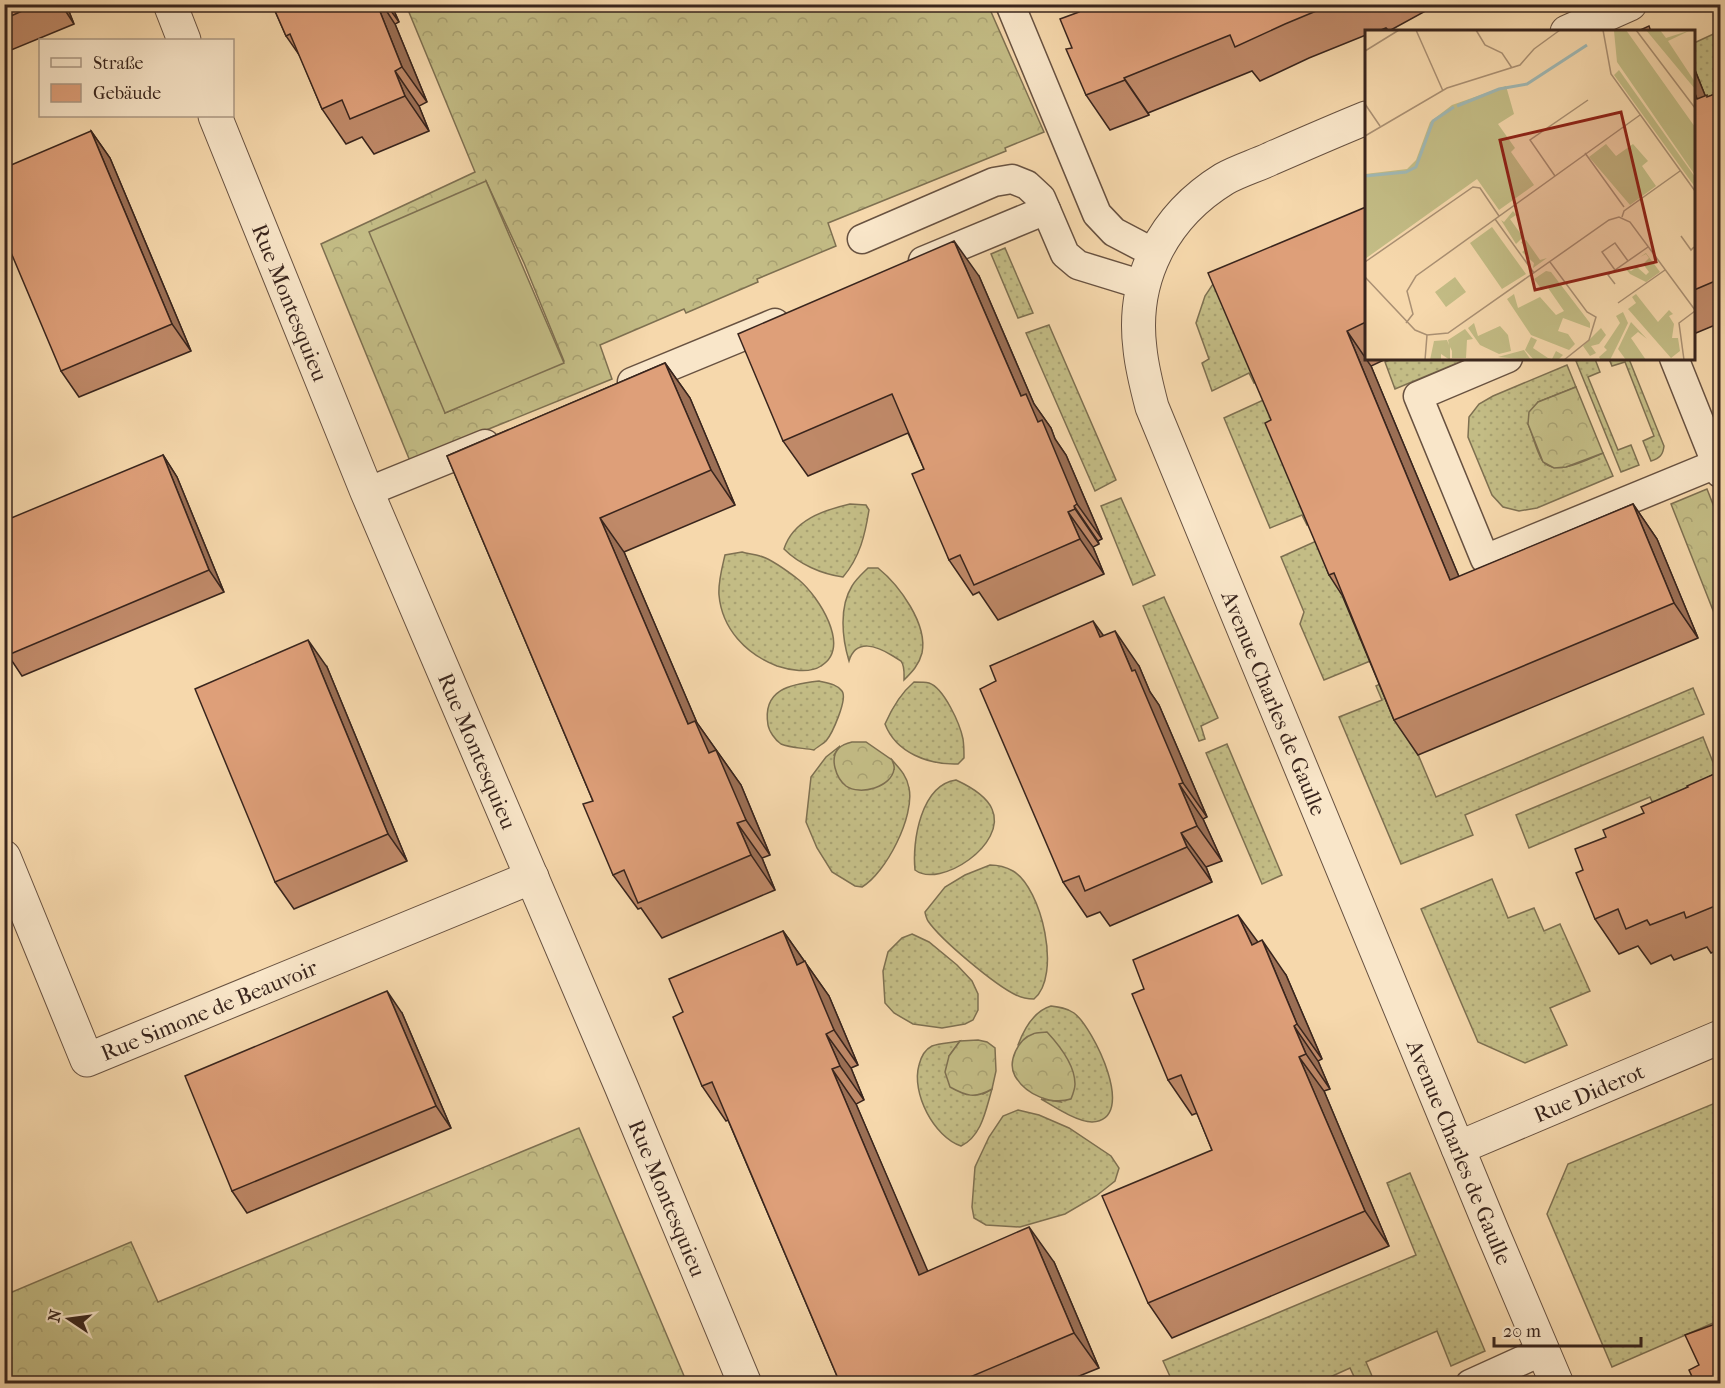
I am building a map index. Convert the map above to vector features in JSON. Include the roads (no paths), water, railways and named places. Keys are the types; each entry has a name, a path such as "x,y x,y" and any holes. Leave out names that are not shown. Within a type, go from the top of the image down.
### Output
{"street":[{"path":"170,4 184,39"},
{"path":"1572,30 1630,4"},
{"name":"Rue Montesquieu","path":"215,117 367,492 621,1086 745,1383"},
{"name":"Avenue Charles de Gaulle","path":"1365,118 1226,178 1194,200 1172,226 1154,253 1143,285 1139,315 1139,347 1152,407 1557,1383"},
{"name":"Rue Simone de Beauvoir","path":"4,857 87,1059 532,877"},
{"name":"Rue Diderot","path":"1458,1148 1720,1036"}],"lane":[{"path":"1010,4 1097,214 1114,232 1154,253"},
{"path":"862,239 994,182 1012,179 1028,185 1041,198 1065,254 1078,265 1143,285"},
{"path":"901,271 1046,210"},
{"path":"614,390 795,314"},
{"path":"1503,360 1418,396 1485,559 1718,468 1713,434 1675,360"},
{"path":"367,492 505,435"},
{"path":"1470,1383 1543,1350"}]}
